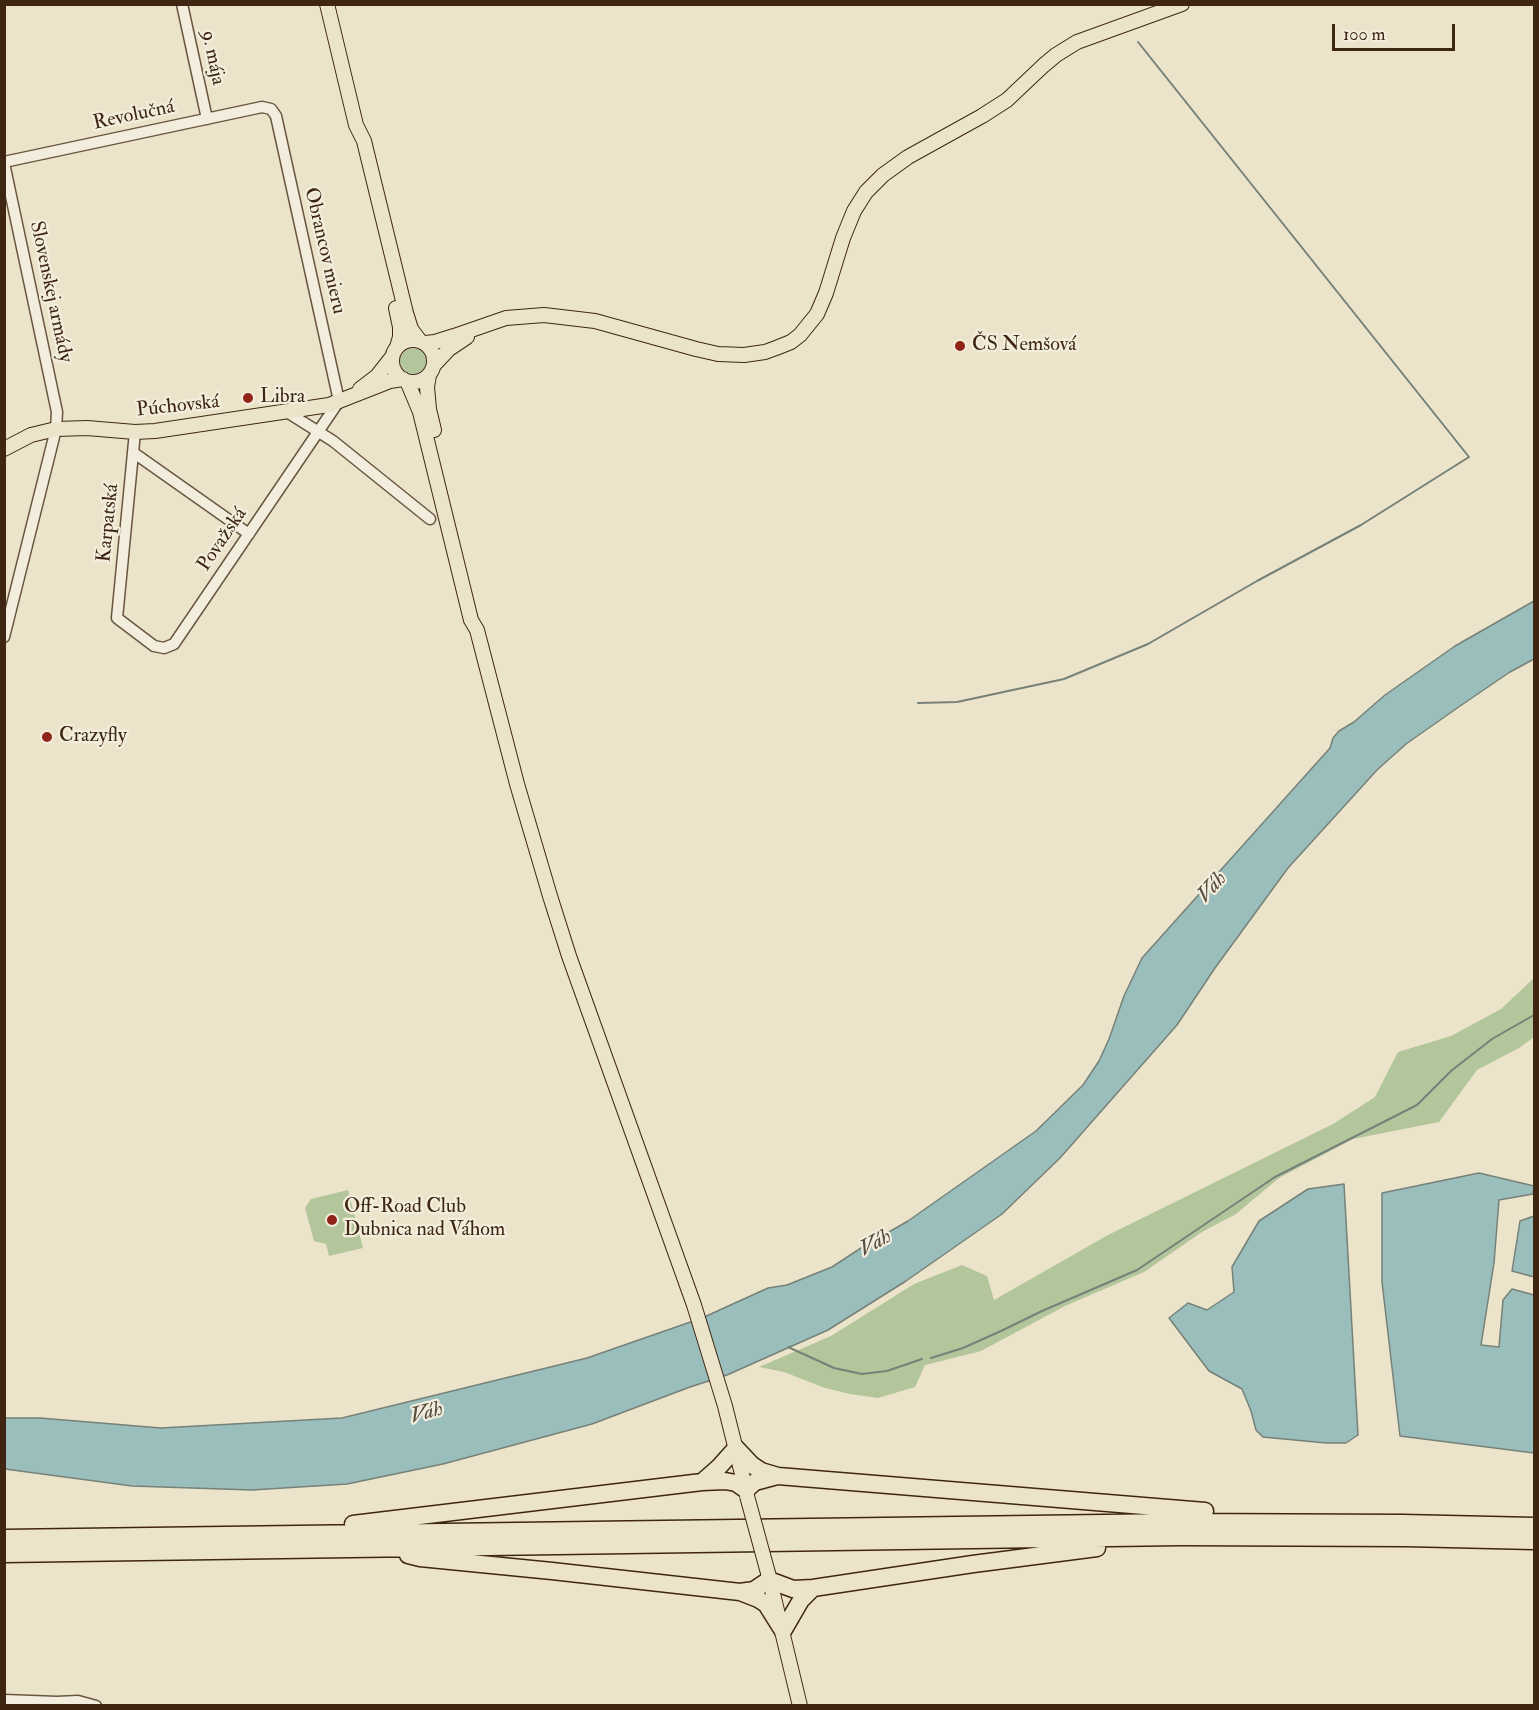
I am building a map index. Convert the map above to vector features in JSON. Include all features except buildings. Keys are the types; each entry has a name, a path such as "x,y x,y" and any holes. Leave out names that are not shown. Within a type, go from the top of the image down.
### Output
{"highway":[{"path":"702,1482 719,1467 735,1444 752,1466 778,1476 1252,1514 1276,1522"},
{"path":"274,1534 702,1482 736,1483 747,1493 755,1482 778,1476"},
{"path":"4,1538 1178,1522 1534,1526"},
{"path":"384,1548 420,1558 740,1592 754,1590 769,1576 793,1589 813,1588 1180,1537"},
{"path":"4,1554 1180,1537 1534,1541"},
{"path":"740,1592 766,1604 783,1631 801,1600 813,1588"}],"main road":[{"path":"327,4 356,125 364,141 406,313 411,328 431,350 429,409 479,618 477,630"},
{"path":"344,400 377,376 395,352 408,341 435,342 506,318 553,315 595,321 696,350 718,354 755,354 791,342 817,314 854,211 866,192 883,175 908,157 1008,100 1044,65 1077,42 1182,4"},
{"path":"356,125 356,142 400,327 400,337 392,362 395,372 405,380 420,412 471,620 477,630 517,784 569,956 691,1296 725,1406 800,1706"},
{"path":"405,380 421,381 449,349 484,326"},
{"name":"Púchovská","path":"4,449 31,435 56,429 72,427 135,432 173,429 287,412 344,400 390,381 405,380"}],"street":[{"name":"9. mája","path":"182,4 207,118"},
{"name":"Revolučná","path":"4,163 207,118 262,107 271,109"},
{"name":"Obrancov mieru","path":"271,109 276,116 344,400"},
{"name":"Slovenskej armády","path":"4,163 57,412 56,429 4,637"},
{"name":"Považská","path":"117,618 154,646 164,648 174,644 318,431 344,400"},
{"path":"287,412 318,431 430,519"},
{"name":"Karpatská","path":"117,618 135,432"},
{"path":"134,453 249,534"},
{"path":"4,1700 57,1704 78,1701 96,1706"}],"green space":[{"path":"413,348 422,352 426,361 422,370 413,374 404,370 400,361 404,352"},
{"path":"1534,978 1534,1037 1519,1048 1477,1070 1439,1122 1353,1139 1279,1178 1236,1214 1202,1232 1144,1272 1065,1306 981,1351 925,1365 915,1387 878,1398 825,1388 784,1372 759,1367 831,1336 914,1284 962,1265 987,1276 994,1300 1108,1235 1333,1124 1375,1097 1398,1052 1451,1036 1501,1009"},
{"name":"Off-Road Club Dubnica nad Váhom","path":"348,1190 363,1248 329,1256 326,1244 314,1241 305,1208 311,1199"}],"water":[{"name":"Váh","path":"1534,601 1534,659 1510,672 1406,744 1377,770 1288,868 1215,968 1177,1025 1060,1158 1002,1214 906,1281 828,1330 727,1375 592,1424 443,1464 347,1484 252,1490 132,1486 5,1469 5,1418 40,1418 161,1428 342,1418 587,1358 702,1318 768,1288 787,1285 832,1267 908,1221 1036,1131 1083,1085 1099,1061 1124,996 1142,958 1330,748 1333,738 1339,731 1354,722 1385,695 1455,646"},
{"path":"1479,1173 1534,1186 1533,1194 1499,1200 1494,1263 1481,1345 1499,1347 1503,1300 1512,1289 1534,1295 1534,1453 1400,1436 1382,1282 1382,1193"},
{"path":"1344,1184 1358,1435 1346,1443 1263,1437 1256,1430 1242,1389 1209,1371 1169,1318 1188,1303 1207,1310 1234,1292 1232,1267 1259,1221 1308,1189"},
{"path":"1534,1216 1534,1277 1512,1271 1520,1221"}],"waterway":[{"path":"918,703 957,702 1064,679 1148,644 1257,581 1361,525 1469,457 1138,42"},
{"path":"931,1358 963,1348 1137,1270 1275,1177 1417,1105 1451,1071 1492,1039 1534,1015"},
{"path":"788,1347 834,1368 862,1374 887,1371 922,1359"}],"place":[{"name":"ČS Nemšová","path":"960,346"},
{"name":"Libra","path":"248,398"},
{"name":"Crazyfly","path":"47,737"},
{"name":"Off-Road Club Dubnica nad Váhom","path":"332,1220"}]}
